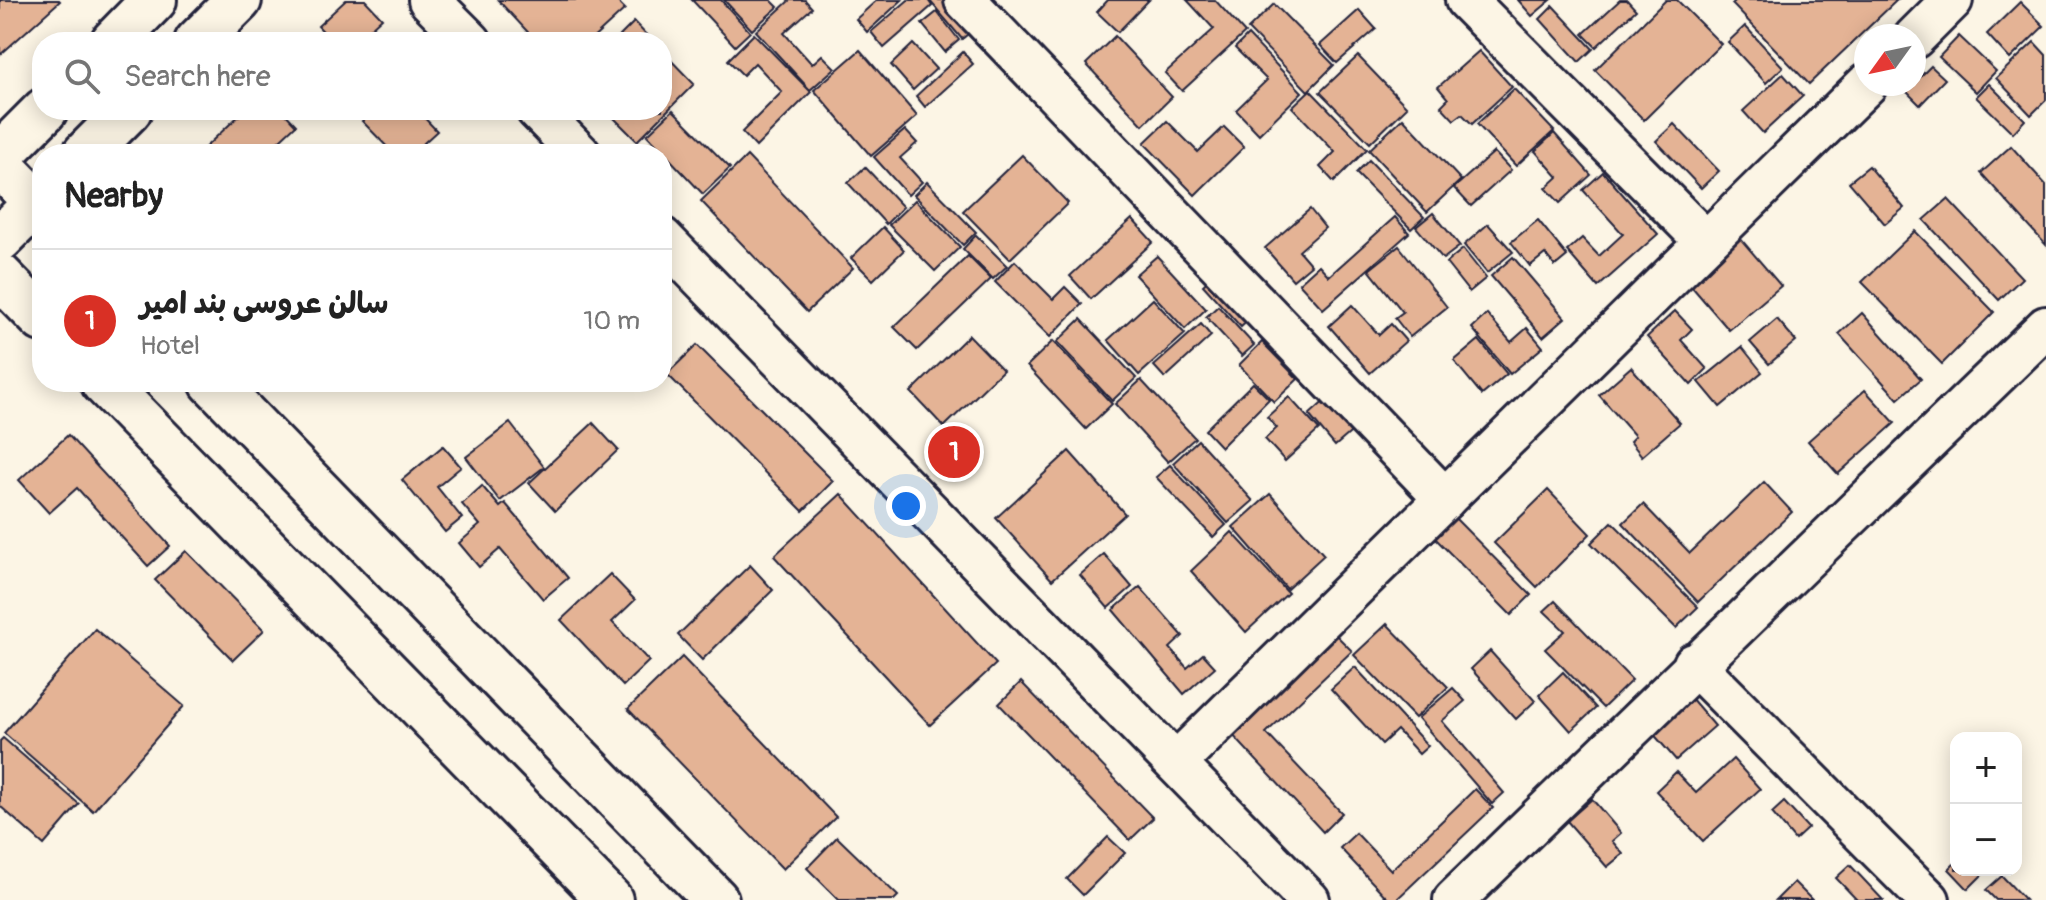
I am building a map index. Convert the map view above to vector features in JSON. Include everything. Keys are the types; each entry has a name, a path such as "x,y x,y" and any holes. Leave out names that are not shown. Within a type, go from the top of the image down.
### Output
{"main road":[{"path":"123,32 154,0"},
{"path":"207,32 239,0"},
{"path":"0,155 35,120"},
{"path":"95,144 119,120"},
{"path":"0,165 32,195"},
{"path":"0,239 32,209"},
{"path":"0,276 32,309"},
{"path":"113,392 610,900"},
{"path":"222,392 716,900"}],"street":[{"path":"429,0 461,32"},
{"path":"965,0 1445,499"},
{"path":"1466,0 1706,242"},
{"path":"1926,26 1952,0"},
{"path":"1176,763 1855,96"},
{"path":"547,120 570,144"},
{"path":"672,248 1309,900"},
{"path":"1454,900 1694,664 2046,327"},
{"path":"1694,664 1929,900"}],"building":[{"path":"0,0 59,0 60,1 0,55"},
{"path":"346,0 365,0 382,18 367,32 324,32 318,26"},
{"path":"498,0 616,0 625,9 600,32 528,32"},
{"path":"692,0 721,0 750,32 735,46"},
{"path":"724,0 771,0 778,7 752,30"},
{"path":"790,0 805,0 812,8 784,33 812,64 822,55 835,68 810,90 756,31"},
{"path":"877,0 902,0 867,32 856,19"},
{"path":"908,0 928,0 932,6 884,48 871,32"},
{"path":"929,0 952,0 975,28 962,39"},
{"path":"1108,0 1149,0 1118,32 1097,12"},
{"path":"1187,0 1215,0 1245,33 1182,91 1165,73 1214,29"},
{"path":"1518,0 1551,0 1532,16"},
{"path":"1620,0 1627,0 1636,10 1596,47 1583,34"},
{"path":"1666,0 1677,0 1721,44 1644,120 1595,70"},
{"path":"1736,0 1897,0 1872,24 1854,24 1854,41 1809,84 1732,4"},
{"path":"2020,2 2044,26 2010,59 1987,34"},
{"path":"1274,4 1334,65 1308,91 1248,29"},
{"path":"1553,6 1593,49 1579,62 1540,19"},
{"path":"1359,10 1376,29 1337,63 1320,45"},
{"path":"937,12 959,40 945,52 922,24"},
{"path":"634,22 644,32 624,32"},
{"path":"1745,26 1783,67 1766,83 1728,42"},
{"path":"754,34 811,92 756,147 742,132 782,92 755,63 743,75 728,60"},
{"path":"1248,35 1302,92 1259,134 1236,110 1267,80 1235,48"},
{"path":"1115,36 1172,97 1143,125 1086,64"},
{"path":"1959,36 1996,71 1976,92 1939,57"},
{"path":"2034,42 2046,55 2046,100 2031,115 1996,78"},
{"path":"913,44 936,69 913,90 891,65"},
{"path":"860,50 917,116 871,156 814,90"},
{"path":"1479,51 1512,87 1472,124 1462,114 1454,120 1441,106 1448,99 1438,87"},
{"path":"963,52 973,64 925,107 916,96"},
{"path":"1358,56 1407,107 1370,143 1320,92"},
{"path":"672,61 694,84 672,106"},
{"path":"1931,66 1945,79 1920,105 1911,96 1926,96 1926,71"},
{"path":"1783,74 1803,96 1763,133 1743,111"},
{"path":"1989,84 2025,120 2013,133 1976,97"},
{"path":"1514,89 1554,131 1516,166 1477,124"},
{"path":"1310,90 1367,149 1334,182 1320,167 1335,152 1292,107"},
{"path":"672,111 730,168 703,194 672,161 672,144 656,144 647,135 663,120 672,120"},
{"path":"1403,118 1461,180 1427,212 1369,150"},
{"path":"234,120 291,120 296,125 276,144 209,144"},
{"path":"427,120 437,131 423,144 384,144 362,121"},
{"path":"616,120 658,120 637,141"},
{"path":"1167,121 1198,152 1224,127 1244,147 1195,195 1144,143"},
{"path":"1674,124 1719,171 1701,188 1656,141"},
{"path":"905,130 917,143 900,158 922,182 908,195 874,157"},
{"path":"1554,133 1591,175 1560,203 1546,188 1558,177 1535,151"},
{"path":"2011,146 2046,185 2046,245 1981,173"},
{"path":"1494,152 1511,170 1471,206 1454,188"},
{"path":"1022,155 1068,203 1010,259 963,211"},
{"path":"747,156 853,268 807,312 701,201"},
{"path":"1369,160 1424,217 1411,229 1356,173"},
{"path":"1869,166 1904,208 1885,224 1849,182"},
{"path":"865,167 903,207 886,224 848,183"},
{"path":"1603,172 1658,234 1598,287 1567,251 1582,238 1599,256 1623,234 1583,190"},
{"path":"927,182 976,232 963,245 914,195"},
{"path":"1948,199 2022,278 1999,300 1924,220"},
{"path":"915,200 960,247 935,271 889,225"},
{"path":"1310,209 1325,228 1299,251 1311,265 1293,280 1265,248"},
{"path":"1433,213 1460,246 1443,259 1416,227"},
{"path":"1395,217 1409,233 1323,309 1299,283 1319,265 1329,276"},
{"path":"1132,219 1153,242 1091,299 1070,276"},
{"path":"1538,220 1567,256 1555,266 1545,254 1530,266 1511,242"},
{"path":"1488,224 1513,252 1487,273 1464,245"},
{"path":"883,227 904,250 873,280 851,258"},
{"path":"1915,231 1994,312 1942,364 1862,282"},
{"path":"976,235 1007,266 993,279 963,249"},
{"path":"1739,237 1781,286 1729,330 1687,281"},
{"path":"1399,246 1447,307 1410,337 1395,318 1403,312 1369,270"},
{"path":"1463,249 1486,278 1469,292 1446,263"},
{"path":"968,256 991,279 917,350 894,327"},
{"path":"1157,256 1206,309 1185,329 1135,275"},
{"path":"1513,257 1565,318 1543,337 1491,276"},
{"path":"1015,261 1053,299 1065,287 1082,304 1050,337 995,282"},
{"path":"1216,273 1254,315 1241,327 1203,285"},
{"path":"1153,299 1185,334 1139,375 1108,340"},
{"path":"1352,305 1379,335 1391,324 1406,341 1370,373 1329,326"},
{"path":"1218,306 1254,345 1242,356 1206,317"},
{"path":"1675,311 1692,329 1681,340 1707,369 1691,385 1647,337"},
{"path":"1862,313 1921,379 1898,399 1839,334"},
{"path":"1487,314 1511,342 1527,328 1543,347 1510,374 1472,328"},
{"path":"1081,319 1136,378 1112,401 1057,342"},
{"path":"1777,319 1796,341 1769,364 1750,342"},
{"path":"1201,324 1211,336 1165,378 1154,366"},
{"path":"969,335 1003,370 944,427 911,392"},
{"path":"1479,340 1507,374 1482,395 1454,361"},
{"path":"1053,341 1112,404 1086,429 1027,366"},
{"path":"1262,342 1298,379 1274,402 1239,365"},
{"path":"697,345 833,481 803,511 672,379 672,369"},
{"path":"1742,347 1762,372 1720,407 1699,382"},
{"path":"1631,367 1680,423 1642,456 1630,441 1635,436 1599,395"},
{"path":"1141,380 1195,438 1168,462 1115,404"},
{"path":"1253,383 1269,399 1221,447 1205,430"},
{"path":"1865,390 1895,423 1838,474 1808,441"},
{"path":"1289,397 1319,430 1285,461 1265,439 1277,428 1267,417"},
{"path":"1329,397 1356,428 1335,446 1309,415"},
{"path":"510,423 544,467 500,501 466,457"},
{"path":"593,423 618,450 555,511 529,483"},
{"path":"68,435 170,546 148,566 77,488 49,513 19,480"},
{"path":"1198,440 1253,501 1228,523 1173,463"},
{"path":"443,446 461,467 437,487 462,518 445,532 402,480"},
{"path":"1069,451 1125,514 1052,580 996,518"},
{"path":"1170,465 1226,525 1213,537 1156,477"},
{"path":"1764,482 1792,512 1698,602 1623,523 1643,504 1690,553"},
{"path":"482,486 500,507 505,503 568,578 543,599 500,549 479,567 459,543 480,525 462,504"},
{"path":"1548,490 1590,534 1537,587 1494,543"},
{"path":"841,494 996,664 930,725 774,556"},
{"path":"1270,494 1324,555 1287,589 1233,527"},
{"path":"1449,512 1531,595 1511,615 1429,532"},
{"path":"1612,522 1698,607 1676,628 1591,543"},
{"path":"1232,532 1288,593 1246,632 1191,571"},
{"path":"186,551 264,630 233,660 155,580"},
{"path":"1104,554 1132,587 1108,608 1080,575"},
{"path":"750,565 773,590 702,660 678,635"},
{"path":"610,574 635,600 612,622 649,661 623,686 561,620"},
{"path":"1140,587 1183,636 1170,648 1187,668 1203,654 1215,667 1184,694 1113,610"},
{"path":"1555,601 1632,680 1603,708 1545,649 1565,631 1544,611"},
{"path":"1387,624 1448,687 1415,718 1354,655"},
{"path":"95,629 184,706 93,811 4,733"},
{"path":"1334,633 1352,651 1266,733 1342,813 1323,832 1230,732"},
{"path":"1490,651 1535,701 1516,719 1471,669"},
{"path":"682,657 836,817 783,869 628,709"},
{"path":"1355,667 1428,746 1419,754 1397,730 1382,744 1331,689"},
{"path":"1563,672 1596,708 1571,731 1539,695"},
{"path":"1021,682 1153,818 1130,840 999,704"},
{"path":"1453,688 1465,701 1442,721 1504,793 1492,804 1418,718"},
{"path":"1691,698 1715,726 1676,760 1651,731"},
{"path":"3,738 79,804 44,845 0,806 0,741"},
{"path":"1733,759 1760,789 1703,841 1656,791 1676,772 1696,793"},
{"path":"1475,789 1493,808 1396,900 1389,900 1340,848 1356,833 1391,870"},
{"path":"1592,799 1621,833 1612,841 1623,854 1607,867 1567,821"},
{"path":"1784,802 1808,828 1795,840 1772,813"},
{"path":"837,837 898,896 894,900 839,900 807,868"},
{"path":"1108,837 1125,853 1083,895 1067,879"},
{"path":"1850,865 1883,900 1857,900 1836,878"},
{"path":"1956,876 1981,876 1968,889"},
{"path":"2002,876 2025,900 1996,900 1986,890"},
{"path":"1794,882 1812,900 1776,900"}],"place":[{"name":"سالن عروسی بند امیر","path":"954,452"}]}
